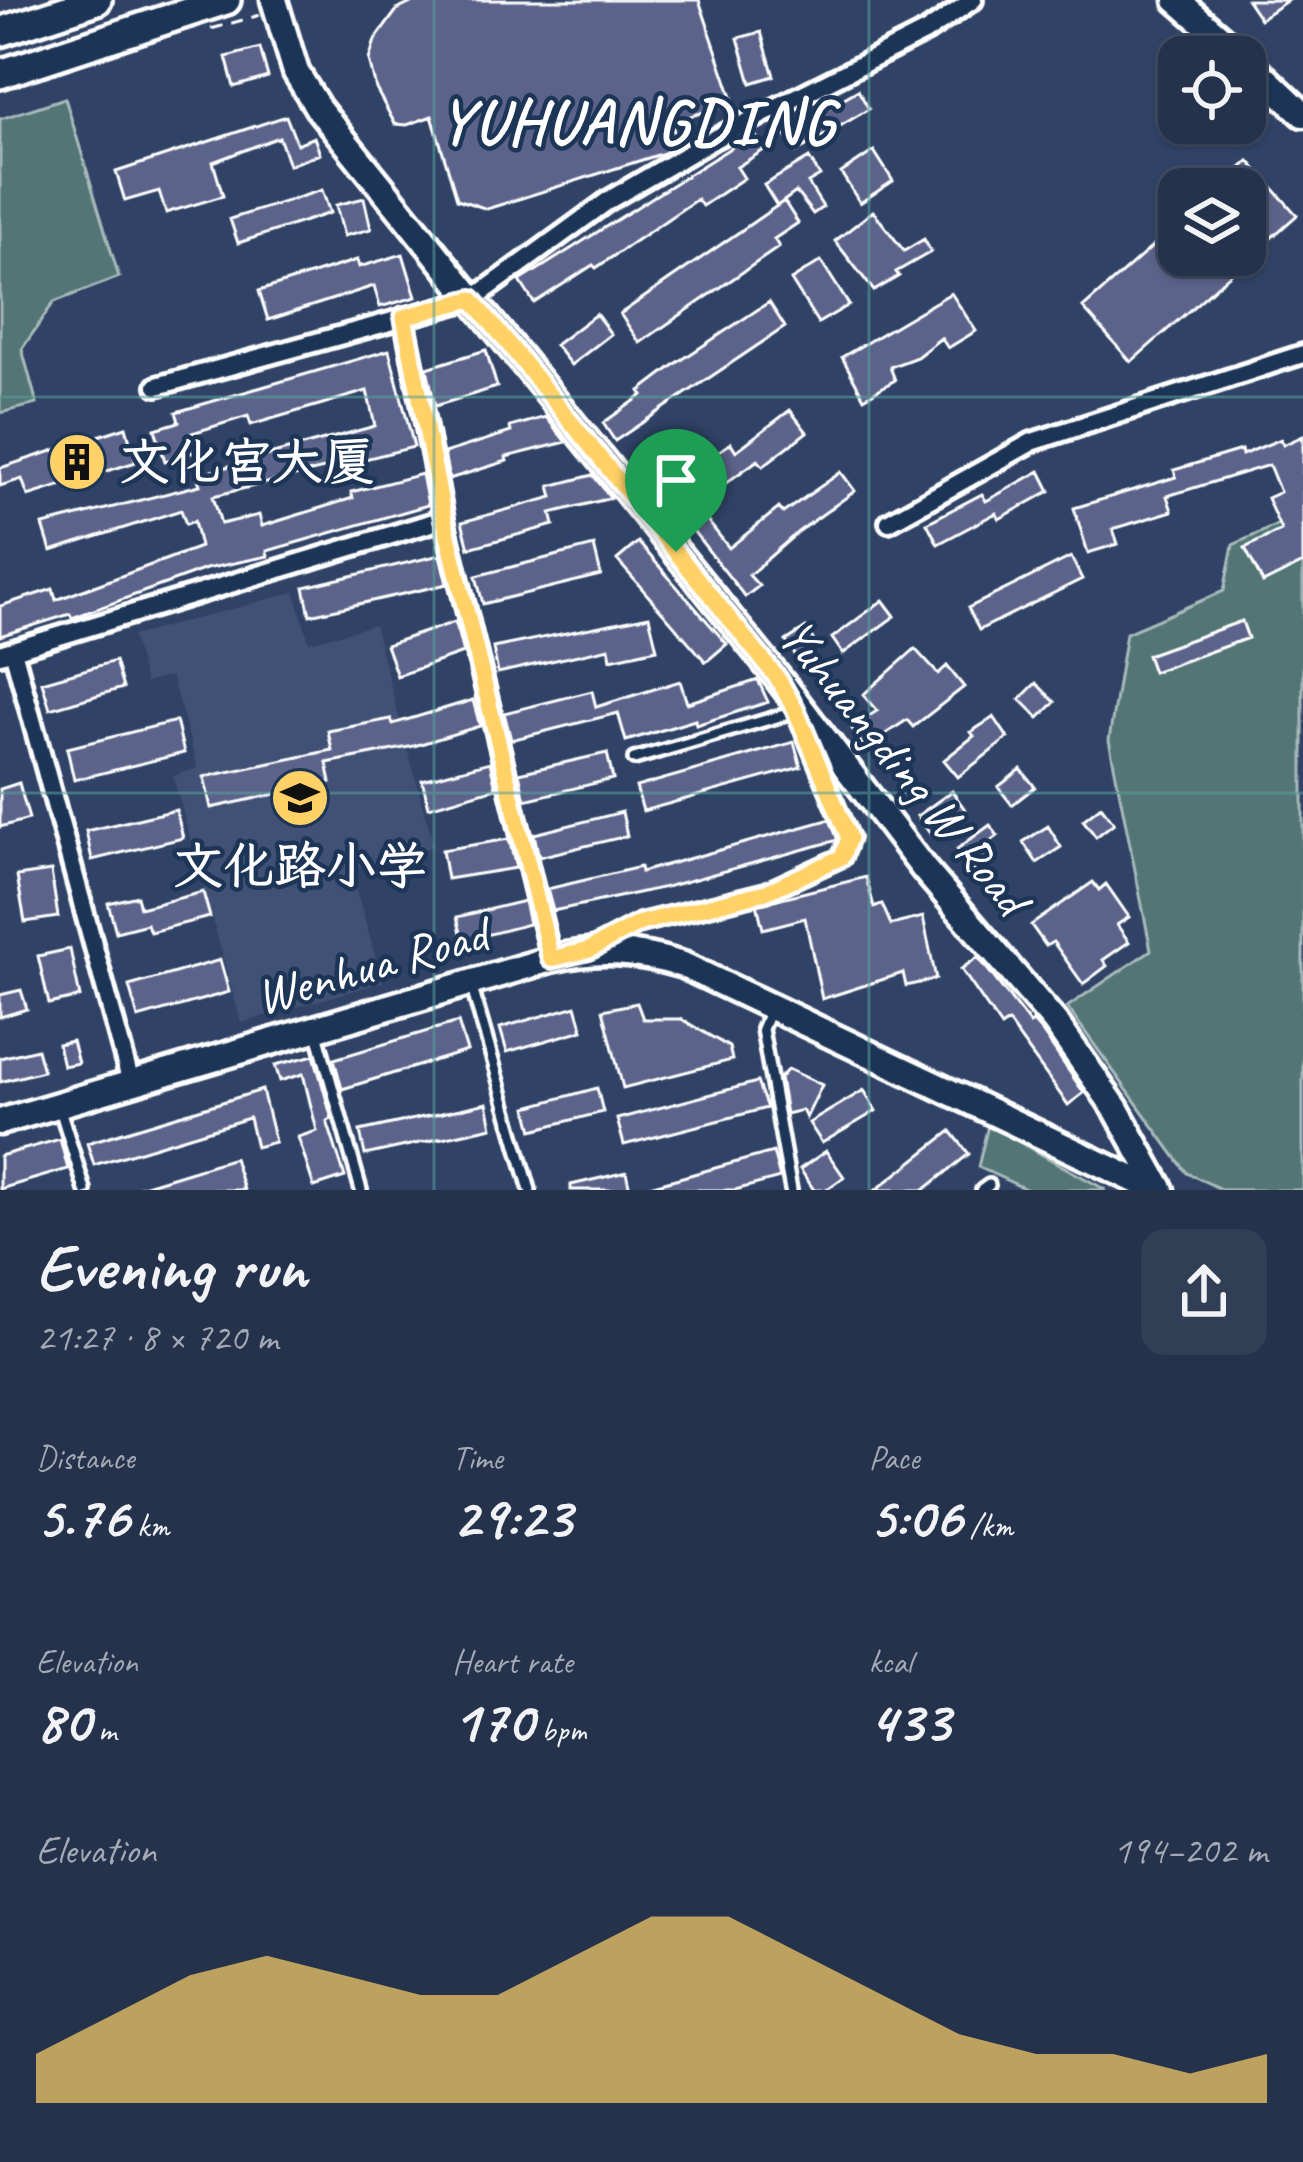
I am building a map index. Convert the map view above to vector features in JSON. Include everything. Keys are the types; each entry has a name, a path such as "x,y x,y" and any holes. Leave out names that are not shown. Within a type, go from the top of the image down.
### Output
{"main road":[{"path":"0,32 97,0"},
{"path":"0,74 226,0"}],"street":[{"path":"157,386 472,299 609,200 712,140 926,32 973,0"},
{"path":"1177,0 1219,36"},
{"name":"Yuhuangding W Road","path":"268,7 296,72 318,108 925,869 1055,1022 1116,1109 1158,1190"},
{"path":"1266,79 1303,114"},
{"path":"404,317 444,519 551,959"},
{"path":"889,522 1032,442 1303,354"},
{"path":"131,1083 6,652 444,519"},
{"name":"Wenhua Road","path":"0,1123 551,959 589,950 634,952 661,958 772,1007 1158,1190"}],"lane":[{"path":"589,950 640,923 766,892 842,857 849,838 778,679"},
{"path":"634,759 796,711"},
{"path":"470,982 530,1190"},
{"path":"772,1007 762,1029 790,1190"},
{"path":"316,1028 361,1190"},
{"path":"58,1104 85,1190"}],"path":[{"path":"210,29 268,7"}],"shaded area":[{"name":"文化路小学","path":"295,592 309,642 374,625 434,846 350,870 383,982 241,1023 173,776 198,768 171,676 145,683 132,636"}],"green space":[{"path":"65,98 119,277 54,302 22,349 37,404 0,413 0,119"},
{"path":"1303,513 1303,1190 1223,1190 1187,1173 1067,1007 1151,950 1109,740 1126,633 1224,591 1233,545"},
{"path":"988,1125 1106,1190 1028,1190 978,1167"}],"building":[{"path":"417,0 699,0 734,103 671,122 678,145 664,153 487,209 457,199 432,116 395,124 376,89 369,60 375,40 397,10"},
{"path":"1247,0 1288,0 1260,19"},
{"path":"761,32 774,76 751,83 738,38"},
{"path":"260,48 268,77 234,87 226,57"},
{"path":"858,90 869,109 796,152 784,133"},
{"path":"286,116 297,144 314,137 320,154 289,165 279,137 213,162 223,196 166,213 159,191 125,201 116,172"},
{"path":"754,133 764,150 737,167 744,178 702,206 697,199 596,268 593,265 534,303 520,281"},
{"path":"874,151 893,181 860,203 841,173"},
{"path":"809,158 820,176 808,183 823,207 813,214 796,192 777,206 764,185"},
{"path":"1266,180 1297,215 1266,242"},
{"path":"322,190 330,213 238,243 230,219"},
{"path":"364,198 371,229 344,236 336,205"},
{"path":"784,201 798,223 774,239 779,247 640,343 620,314"},
{"path":"873,211 904,251 924,239 931,252 874,291 835,241"},
{"path":"1158,242 1158,276 1228,276 1131,362 1083,308"},
{"path":"403,254 416,297 380,307 374,286 268,320 259,291 357,260 359,267"},
{"path":"821,261 849,305 818,323 791,280"},
{"path":"951,293 976,331 948,348 941,338 917,357 890,367 895,380 864,398 842,357"},
{"path":"769,302 785,327 615,441 603,423 677,363"},
{"path":"596,314 611,334 571,365 555,345"},
{"path":"389,350 414,447 213,496 221,524 259,515 262,526 353,498 351,492 422,474 428,505 267,551 268,556 206,569 72,618 70,614 0,636 0,606 53,589 56,600 200,547 194,521 186,524 181,510 51,551 43,525 200,485 197,475 375,426 367,391 251,425 248,416 192,433 198,451 165,461 155,429 179,422 176,412"},
{"path":"486,350 497,387 435,406 427,368"},
{"path":"790,410 807,432 763,466 758,460 695,505 729,548 779,508 783,513 841,472 855,491 749,575 759,586 745,597 653,480 667,469 676,481 731,443 736,451"},
{"path":"546,417 566,442 506,457 507,461 449,479 444,453"},
{"name":"文化宫大厦","path":"126,427 136,462 28,496 22,479 0,486 0,468"},
{"path":"1303,436 1303,563 1263,583 1245,548 1281,530 1267,498 1280,492 1269,465 1167,496 1172,511 1113,529 1118,544 1088,553 1074,508 1176,477 1174,470 1241,450 1242,455 1281,439 1283,445"},
{"path":"1040,471 1050,491 938,544 927,523 982,494 986,501"},
{"path":"593,475 611,498 551,513 554,525 469,548 462,522 553,497 550,486"},
{"path":"638,542 727,644 706,662 617,560"},
{"path":"594,546 601,575 483,604 476,576"},
{"path":"440,555 447,584 310,615 304,587"},
{"path":"1071,557 1082,579 979,630 968,608"},
{"path":"883,600 895,616 843,654 832,638"},
{"path":"649,616 657,649 611,659 609,648 498,673 493,648"},
{"path":"1242,621 1248,638 1153,672 1147,655"},
{"path":"455,622 463,653 397,676 386,645"},
{"path":"806,628 817,646 798,659 786,641"},
{"path":"915,649 938,674 947,666 964,687 913,727 907,720 864,748 851,727 877,711 863,695"},
{"path":"115,661 123,688 50,709 42,682"},
{"path":"758,680 768,702 626,741 618,713 511,740 504,713 592,691 596,707 680,681 687,703"},
{"path":"1036,683 1055,702 1039,718 1020,699"},
{"path":"473,700 480,726 414,746 327,763 331,782 211,808 204,777 332,750 328,731 391,719 393,724"},
{"path":"994,717 1008,738 958,777 944,760 974,736 971,732"},
{"path":"176,721 184,753 74,780 67,748"},
{"path":"794,742 801,767 643,811 636,787"},
{"path":"607,753 613,779 525,800 519,773"},
{"path":"490,762 496,788 429,807 422,780"},
{"path":"1021,769 1035,787 1012,805 998,787"},
{"path":"19,783 29,819 0,827 0,789"},
{"path":"952,791 966,811 932,836 917,816"},
{"path":"1101,806 1114,823 1096,837 1083,820"},
{"path":"176,810 183,838 92,860 86,831"},
{"path":"622,812 627,836 539,857 534,834"},
{"path":"831,819 838,840 666,887 553,911 547,889 640,867 641,872"},
{"path":"990,825 998,836 984,846 992,857 973,871 957,849"},
{"path":"1048,826 1061,847 1037,863 1023,842"},
{"path":"509,839 516,868 447,879 442,850"},
{"path":"51,871 58,917 25,922 17,876"},
{"path":"866,877 874,907 882,904 891,925 923,917 936,979 906,986 903,973 822,999 805,918 763,929 757,904"},
{"path":"1093,882 1099,890 1106,884 1129,917 1117,925 1129,942 1103,960 1107,966 1083,984 1053,942 1046,946 1031,925"},
{"path":"203,892 210,917 150,932 147,924 116,932 108,903 137,896 140,908"},
{"path":"524,901 529,924 463,941 457,917"},
{"path":"70,949 80,997 49,1004 38,956"},
{"path":"978,957 1030,1024 1042,1032 1084,1093 1068,1105 1008,1022 1001,1027 961,969"},
{"path":"220,960 229,992 138,1018 129,986"},
{"path":"21,990 27,1009 0,1017 0,995"},
{"path":"637,1003 643,1019 681,1019 729,1047 732,1060 623,1088 603,1010"},
{"path":"576,1006 583,1030 507,1052 500,1028"},
{"path":"458,1022 467,1051 342,1089 334,1059"},
{"path":"72,1041 78,1063 63,1066 58,1044"},
{"path":"37,1049 43,1071 0,1082 0,1058"},
{"path":"314,1055 332,1119 327,1121 345,1177 314,1187 298,1137 317,1131 303,1074 280,1081 275,1065"},
{"path":"788,1069 822,1085 806,1118 802,1110 786,1114 780,1078"},
{"path":"757,1082 767,1108 624,1145 617,1119"},
{"path":"597,1088 603,1112 533,1130 527,1107"},
{"path":"262,1090 275,1142 256,1147 249,1118 94,1165 87,1143"},
{"path":"864,1090 876,1111 822,1143 809,1123"},
{"path":"487,1103 492,1127 365,1155 360,1131"},
{"path":"951,1131 969,1154 924,1190 876,1190"},
{"path":"60,1139 68,1169 0,1189 0,1156"},
{"path":"826,1151 844,1177 826,1190 814,1190 800,1169"},
{"path":"773,1152 780,1178 735,1190 650,1190 650,1186"},
{"path":"234,1158 244,1190 139,1187"},
{"path":"626,1172 630,1190 571,1190 571,1185"}],"place":[{"name":"文化宫大厦","path":"77,462"},
{"name":"文化路小学","path":"300,798"}],"district":[{"name":"YUHUANGDING","path":"638,121"}],"route":[{"path":"472,299 676,552 778,679 849,838 842,857 766,892 640,923 589,950 551,959 444,519 404,317 472,299"}]}
